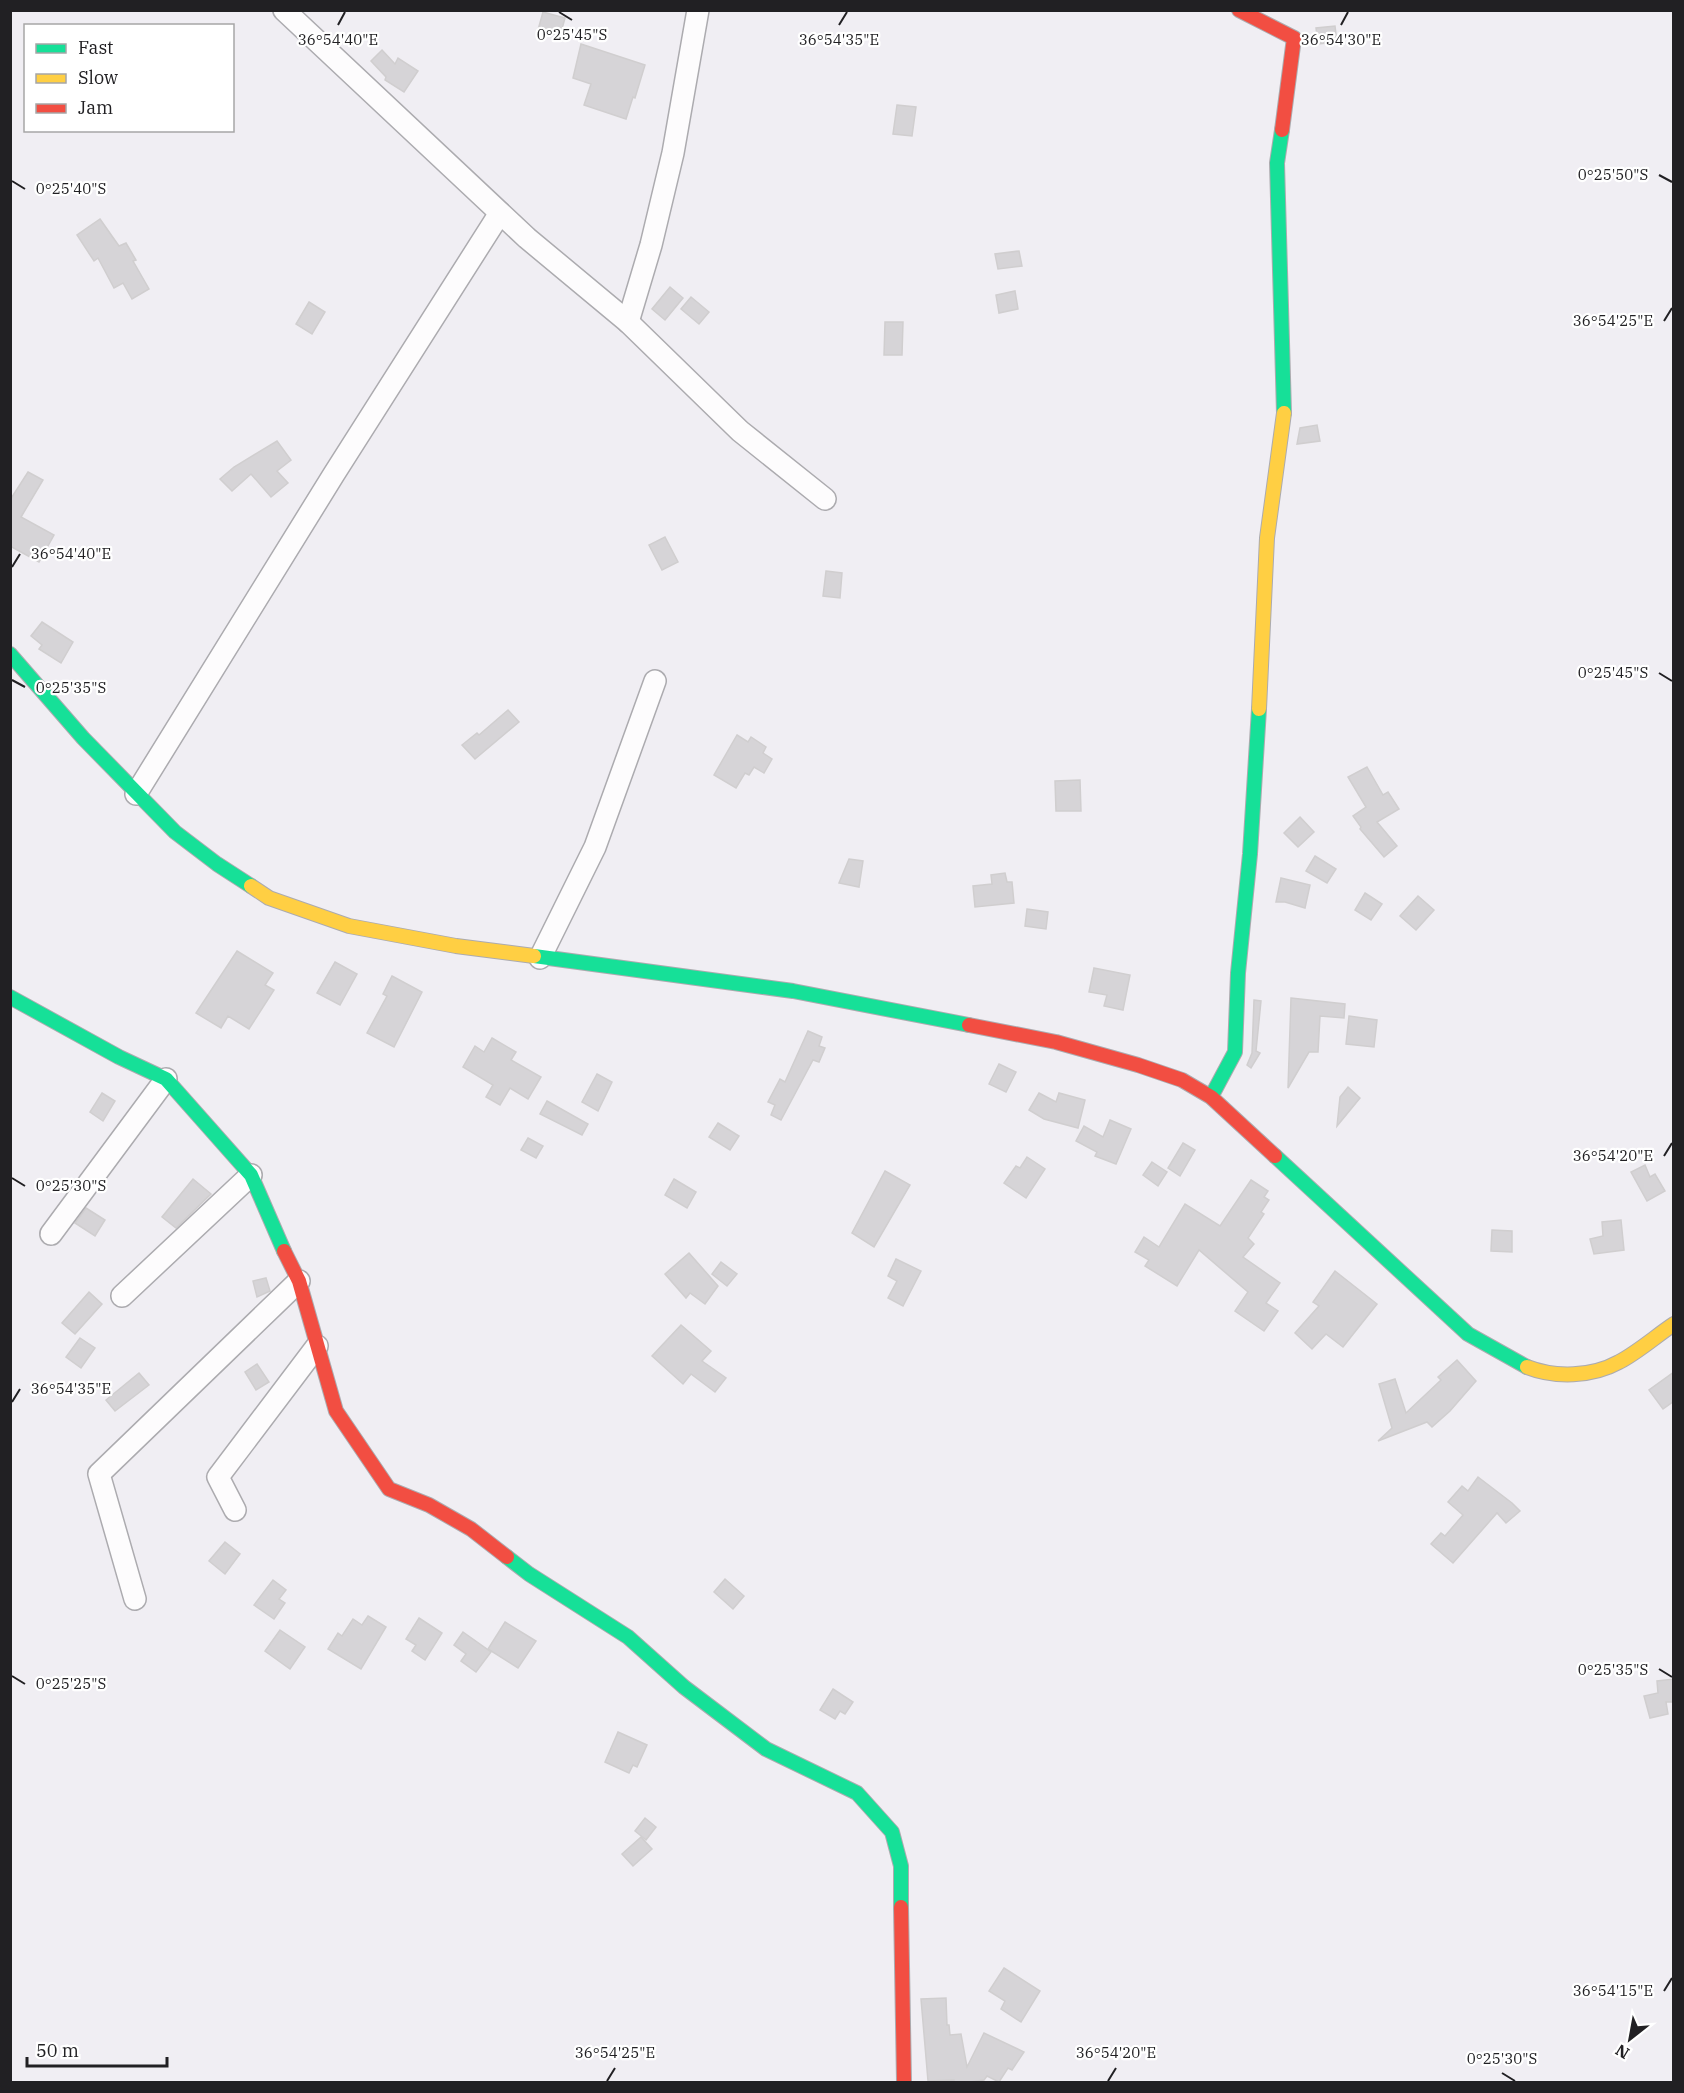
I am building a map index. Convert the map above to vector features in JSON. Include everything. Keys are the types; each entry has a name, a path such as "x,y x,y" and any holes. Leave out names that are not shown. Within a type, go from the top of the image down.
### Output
{"street":[{"path":"284,10 500,213 627,322 740,431 825,499"},
{"path":"627,322 651,245 673,153 698,10"},
{"path":"1211,1098 1235,1052 1238,974 1250,854 1257,749 1267,538 1284,415 1277,163 1294,38 1239,10"},
{"path":"136,794 334,474 500,213"},
{"path":"10,654 83,738 175,832 217,864 269,898 349,926 456,946 793,992 1056,1042 1138,1065 1182,1080 1211,1098 1468,1334 1521,1365 1542,1373 1566,1375 1592,1371 1618,1363 1674,1324"},
{"path":"540,958 595,847 623,775 655,681"},
{"path":"10,997 119,1057 166,1079 251,1174 274,1230 299,1281 336,1411 389,1489 429,1505 471,1529 529,1574 628,1637 684,1687 766,1749 857,1793 892,1832 901,1866 904,2082"},
{"path":"51,1234 166,1079"},
{"path":"122,1296 251,1174"},
{"path":"135,1599 99,1474 299,1281"},
{"path":"235,1510 218,1477 317,1346"}],"building":[{"path":"543,12 565,18 560,36 538,30"},
{"path":"1335,26 1337,42 1318,44 1316,28"},
{"path":"581,44 645,65 626,119 584,105 591,84 573,78"},
{"path":"382,50 395,64 398,58 418,71 404,92 385,80 386,77 371,61"},
{"path":"897,105 916,107 912,136 893,134"},
{"path":"100,219 119,246 126,243 149,289 132,299 123,283 114,288 98,258 94,261 77,235"},
{"path":"1019,251 1022,266 998,269 995,254"},
{"path":"670,287 683,298 665,320 652,309"},
{"path":"1015,291 1018,309 999,313 996,295"},
{"path":"691,297 709,312 699,324 681,309"},
{"path":"309,302 325,312 312,334 296,324"},
{"path":"885,322 903,322 902,355 884,355"},
{"path":"1317,425 1320,441 1297,444 1300,428"},
{"path":"277,441 291,460 277,471 288,483 271,497 251,474 232,491 220,479 234,467"},
{"path":"28,472 43,480 21,517 54,535 39,562 10,546 10,500"},
{"path":"665,537 678,562 662,570 649,545"},
{"path":"826,571 842,573 840,598 823,596"},
{"path":"42,622 73,642 61,663 39,649 42,645 31,636"},
{"path":"508,710 519,722 475,759 462,745 477,733 479,735"},
{"path":"737,735 748,742 751,737 766,747 763,753 772,759 764,773 754,767 749,775 745,773 736,788 714,775"},
{"path":"1367,767 1383,795 1388,792 1399,809 1377,822 1397,846 1384,857 1360,829 1361,827 1353,816 1366,807 1348,777"},
{"path":"1080,780 1081,811 1056,811 1055,781"},
{"path":"1300,817 1314,832 1298,847 1284,833"},
{"path":"1315,856 1336,869 1327,883 1306,871"},
{"path":"849,859 863,861 859,887 839,883"},
{"path":"1005,873 1007,882 1012,882 1014,903 975,907 973,886 992,884 991,875"},
{"path":"1281,878 1310,885 1305,908 1285,902 1276,902"},
{"path":"1365,893 1382,904 1371,920 1355,910"},
{"path":"1418,896 1434,910 1416,930 1400,916"},
{"path":"1027,909 1048,912 1046,929 1025,926"},
{"path":"237,951 273,973 265,985 274,990 249,1029 228,1016 221,1028 196,1013"},
{"path":"335,962 357,974 340,1005 317,993"},
{"path":"1094,968 1130,975 1123,1010 1104,1006 1107,995 1089,992"},
{"path":"392,976 422,992 394,1047 367,1033 387,996 383,994"},
{"path":"1291,998 1345,1004 1344,1018 1320,1016 1318,1052 1309,1052 1288,1088"},
{"path":"1254,1000 1261,1001 1256,1051 1260,1053 1251,1068 1247,1065 1252,1053"},
{"path":"1349,1016 1377,1020 1374,1047 1346,1044"},
{"path":"808,1031 822,1037 819,1046 825,1048 819,1062 813,1060 781,1120 771,1115 775,1105 768,1102 780,1079 785,1082"},
{"path":"492,1038 516,1052 511,1060 541,1077 528,1099 510,1088 500,1105 486,1097 493,1085 463,1067 475,1046 484,1052"},
{"path":"999,1064 1016,1072 1006,1092 989,1084"},
{"path":"597,1074 612,1082 598,1111 582,1102"},
{"path":"1348,1087 1360,1098 1337,1126 1340,1097"},
{"path":"102,1093 115,1101 103,1121 90,1112"},
{"path":"1039,1093 1056,1102 1059,1093 1085,1100 1078,1128 1044,1119 1029,1110"},
{"path":"547,1101 588,1124 582,1135 540,1114"},
{"path":"1110,1120 1131,1129 1116,1164 1095,1156 1097,1152 1076,1141 1084,1126 1103,1137"},
{"path":"718,1123 739,1136 730,1150 709,1137"},
{"path":"528,1138 543,1146 536,1158 521,1150"},
{"path":"1183,1143 1195,1150 1180,1176 1168,1168"},
{"path":"1027,1157 1045,1169 1026,1198 1004,1183 1016,1166 1020,1168"},
{"path":"1152,1162 1167,1172 1158,1186 1143,1175"},
{"path":"1645,1165 1650,1177 1655,1174 1665,1191 1647,1201 1631,1172"},
{"path":"885,1171 910,1185 874,1247 852,1233"},
{"path":"193,1179 211,1194 176,1228 162,1217"},
{"path":"674,1179 696,1192 687,1208 665,1195"},
{"path":"1251,1180 1268,1191 1264,1197 1269,1200 1261,1212 1264,1214 1248,1238 1254,1244 1243,1257 1280,1283 1266,1303 1278,1311 1264,1331 1235,1311 1248,1292 1199,1250 1177,1286 1145,1266 1149,1260 1135,1252 1144,1237 1159,1247 1185,1204 1220,1226"},
{"path":"86,1208 105,1220 95,1236 75,1223"},
{"path":"1621,1220 1624,1250 1594,1254 1590,1239 1603,1236 1602,1222"},
{"path":"1492,1230 1512,1231 1512,1252 1491,1251"},
{"path":"689,1253 718,1286 705,1304 690,1293 686,1298 665,1274"},
{"path":"896,1259 921,1271 903,1306 888,1298 897,1281 888,1276"},
{"path":"721,1262 737,1274 727,1286 712,1274"},
{"path":"1335,1271 1377,1304 1343,1347 1326,1334 1312,1349 1295,1333 1319,1306 1313,1302"},
{"path":"266,1278 270,1291 257,1297 253,1281"},
{"path":"89,1292 102,1304 75,1334 62,1323"},
{"path":"681,1325 711,1351 702,1361 726,1378 715,1392 691,1374 683,1384 652,1356"},
{"path":"80,1338 95,1348 81,1368 66,1357"},
{"path":"1457,1360 1476,1381 1450,1411 1432,1427 1427,1422 1378,1441 1392,1428 1379,1384 1395,1379 1406,1413 1441,1380 1438,1377"},
{"path":"257,1364 269,1382 256,1390 245,1372"},
{"path":"1674,1372 1674,1401 1663,1409 1649,1390"},
{"path":"139,1373 149,1385 115,1411 106,1400"},
{"path":"1478,1477 1520,1511 1506,1523 1497,1513 1453,1563 1431,1544 1441,1533 1445,1536 1463,1515 1448,1502 1462,1486 1468,1491"},
{"path":"225,1542 240,1554 225,1574 209,1561"},
{"path":"725,1579 744,1596 733,1609 714,1592"},
{"path":"273,1580 286,1590 279,1599 285,1603 274,1619 254,1605"},
{"path":"368,1616 386,1627 361,1669 328,1649 338,1633 342,1636 353,1619 362,1625"},
{"path":"419,1618 442,1633 425,1660 412,1651 416,1645 406,1639"},
{"path":"505,1622 536,1641 518,1668 488,1649"},
{"path":"280,1630 305,1647 290,1669 265,1651"},
{"path":"463,1632 491,1652 476,1672 461,1661 466,1654 454,1645"},
{"path":"1674,1679 1674,1702 1666,1702 1668,1714 1650,1718 1644,1696 1658,1693 1657,1681"},
{"path":"833,1689 853,1702 845,1714 840,1711 835,1719 820,1710"},
{"path":"618,1732 647,1745 637,1767 633,1765 629,1773 605,1762"},
{"path":"645,1818 656,1827 646,1840 635,1831"},
{"path":"641,1837 652,1849 633,1866 622,1854"},
{"path":"1004,1968 1040,1991 1021,2022 1001,2009 1005,2001 989,1991"},
{"path":"946,1998 947,2025 949,2025 950,2035 961,2034 967,2067 984,2033 1024,2052 1012,2070 1008,2068 999,2082 987,2076 984,2080 970,2082 928,2081 921,1999"}],"traffic: fast":[{"path":"1282,130 1277,163 1284,413"},
{"path":"10,654 83,738 175,832 251,886"},
{"path":"1211,1097 1235,1052 1238,973 1250,854 1259,709"},
{"path":"534,956 793,991 969,1025"},
{"path":"10,997 119,1057 166,1079 251,1175 284,1251"},
{"path":"1275,1156 1468,1334 1527,1367"},
{"path":"507,1557 529,1574 628,1637 684,1687 766,1749 857,1793 892,1832 901,1866 901,1907"}],"traffic: slow":[{"path":"1259,709 1267,538 1284,413"},
{"path":"251,886 269,898 349,926 456,946 534,956"},
{"path":"1527,1367 1561,1374 1597,1371 1626,1358 1674,1324"}],"traffic: jam":[{"path":"1239,10 1294,38 1282,130"},
{"path":"969,1025 1056,1042 1182,1080 1211,1097 1275,1156"},
{"path":"284,1251 299,1281 336,1411 389,1489 429,1505 471,1529 507,1557"},
{"path":"901,1907 904,2082"}]}
